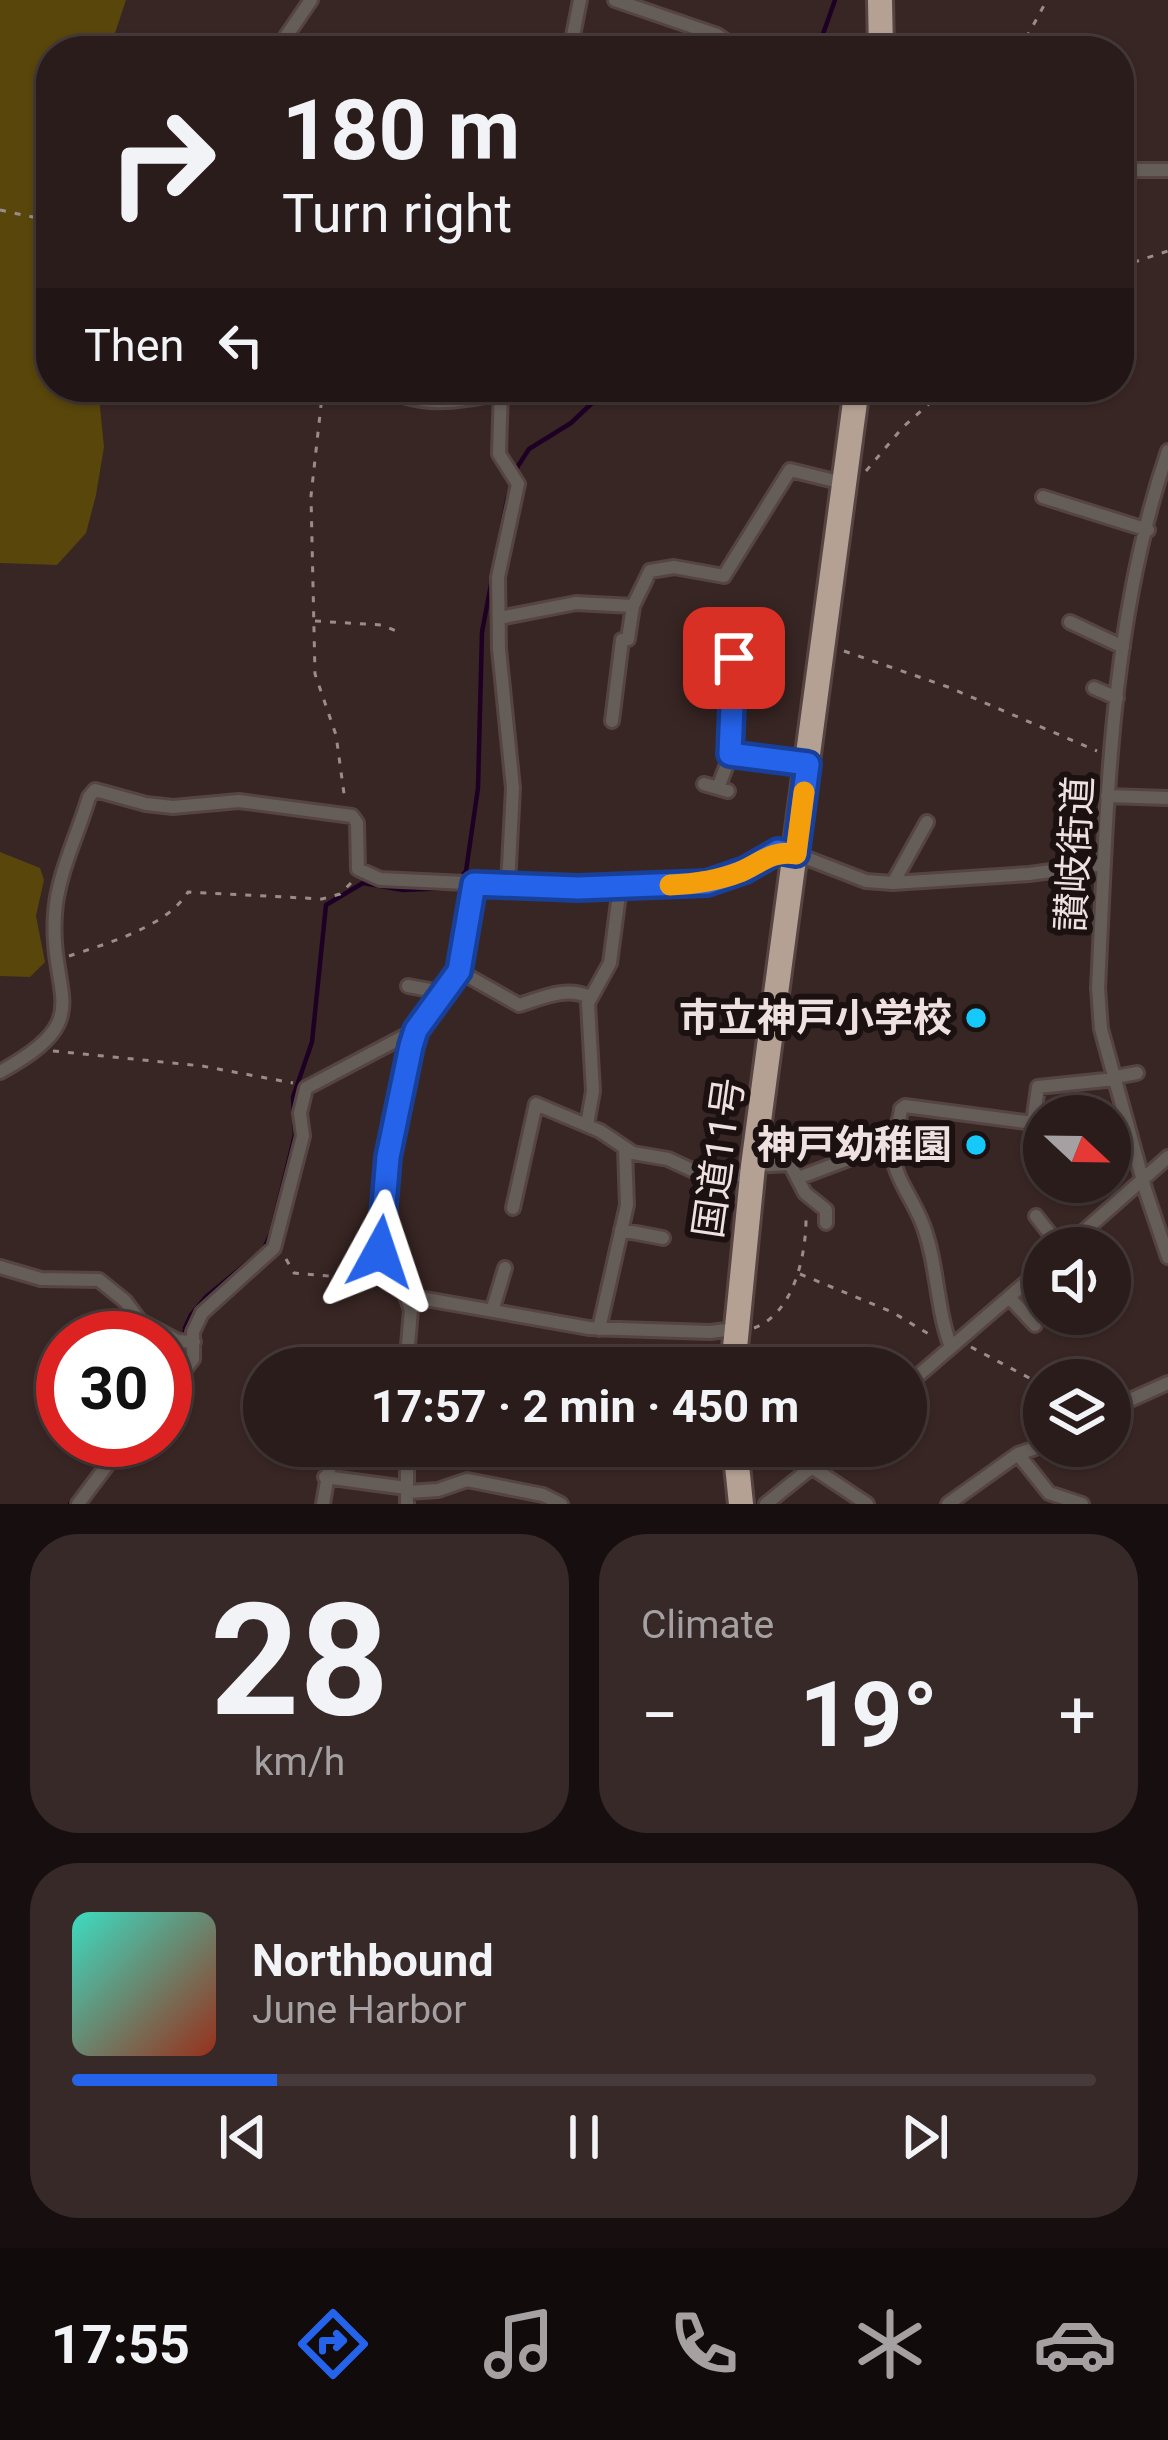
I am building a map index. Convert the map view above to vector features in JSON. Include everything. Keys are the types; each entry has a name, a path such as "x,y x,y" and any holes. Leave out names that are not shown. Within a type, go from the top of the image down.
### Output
{"highway":[{"path":"880,0 881,36"},
{"name":"国道11号","path":"734,1347 752,1170 855,402"},
{"path":"737,1467 741,1504"}],"street":[{"path":"286,36 311,0"},
{"path":"573,36 580,0"},
{"path":"614,0 718,36"},
{"path":"1134,170 1168,170"},
{"path":"501,402 500,454 518,484 498,577 513,788 508,885"},
{"name":"讃岐街道","path":"1168,451 1148,530 1117,698 1107,796 1098,1009 1142,1180 1161,1212 1168,1257"},
{"path":"612,722 622,640 628,639 633,606 650,571 661,567 724,576 790,470 844,484"},
{"path":"1042,497 1148,530"},
{"path":"499,618 576,603 633,606"},
{"path":"717,788 730,754 725,694 735,622"},
{"path":"1070,622 1124,647"},
{"path":"1094,688 1117,698"},
{"path":"730,754 808,764"},
{"path":"0,1072 39,1051 62,1010 54,933 58,895 95,790 173,807 238,801 346,815 357,823 360,871 380,879 620,887 707,883 745,870 778,851 866,881 893,883 1029,874 1104,863"},
{"path":"1107,796 1168,798"},
{"path":"893,883 927,822"},
{"path":"192,1360 193,1332 202,1313 274,1248 303,1136 300,1113 306,1088 416,1030 459,971 474,884"},
{"path":"587,1125 593,1091 589,997 610,963 620,887"},
{"path":"459,971 519,1005 556,993 579,992 589,997"},
{"path":"408,986 446,993"},
{"path":"408,1347 411,1310 405,1293 386,1273 380,1252 388,1157 416,1030"},
{"path":"955,1344 944,1330 928,1240 898,1176 891,1149 905,1106 1033,1123 1038,1087 1138,1073"},
{"path":"513,1208 536,1104 587,1125 625,1149 668,1159 705,1176 790,1164 805,1193 826,1210 826,1223"},
{"path":"798,1178 878,1148 891,1149"},
{"path":"599,1329 627,1205 625,1149"},
{"path":"1087,1227 1168,1156"},
{"path":"1036,1216 1045,1227"},
{"path":"621,1230 663,1238"},
{"path":"0,1267 41,1280 99,1280 125,1301 140,1322 178,1341 194,1342"},
{"path":"493,1308 505,1268"},
{"path":"927,1368 1023,1285"},
{"path":"405,1293 599,1329 735,1329"},
{"path":"1009,1297 1023,1312"},
{"path":"1131,1400 1168,1383"},
{"path":"948,1504 1023,1452"},
{"path":"1018,1454 1049,1493 1082,1504"},
{"path":"78,1504 106,1467"},
{"path":"322,1504 328,1467"},
{"path":"766,1504 813,1468 867,1504"},
{"path":"325,1477 407,1495 467,1480 561,1504"}],"path":[{"path":"1027,36 1047,0"},
{"path":"0,210 36,218"},
{"path":"1134,262 1168,251"},
{"path":"321,402 311,496 316,674 339,748 346,815"},
{"path":"844,484 854,486 932,402"},
{"path":"316,621 382,625 401,633"},
{"path":"823,644 948,687 1110,756"},
{"path":"60,964 69,956 127,936 182,902 188,892 322,899 347,889 360,871"},
{"path":"39,1051 113,1054 202,1066 306,1088"},
{"path":"735,1329 755,1328 769,1321 798,1274 806,1224 805,1193"},
{"path":"274,1248 294,1273 375,1280 386,1273"},
{"path":"798,1274 892,1312 1023,1375"}],"shaded area":[{"path":"0,0 126,0 114,36 36,36 36,402 100,402 104,447 86,533 57,565 0,563"},
{"path":"0,852 40,868 44,880 36,916 45,962 30,977 0,976"}],"waterway":[{"path":"822,36 835,0"},
{"path":"458,881 466,871 478,788 482,632 507,500 529,449 571,423 593,402"},
{"path":"192,1314 264,1249 271,1233 295,1135 293,1097 312,1042 326,905 363,883 403,890 450,888"},
{"path":"95,1471 98,1467"},
{"path":"70,1504 88,1480"}],"slow traffic":[{"path":"670,885 707,883 745,870 778,851 796,854 804,792"}],"place":[{"name":"市立神戸小学校","path":"976,1018"},
{"name":"神戸幼稚園","path":"976,1145"}],"route":[{"path":"380,1252 388,1157 411,1046 416,1030 459,971 474,884 578,888 707,883 745,870 778,851 796,854 808,764 730,754 734,658"}]}
